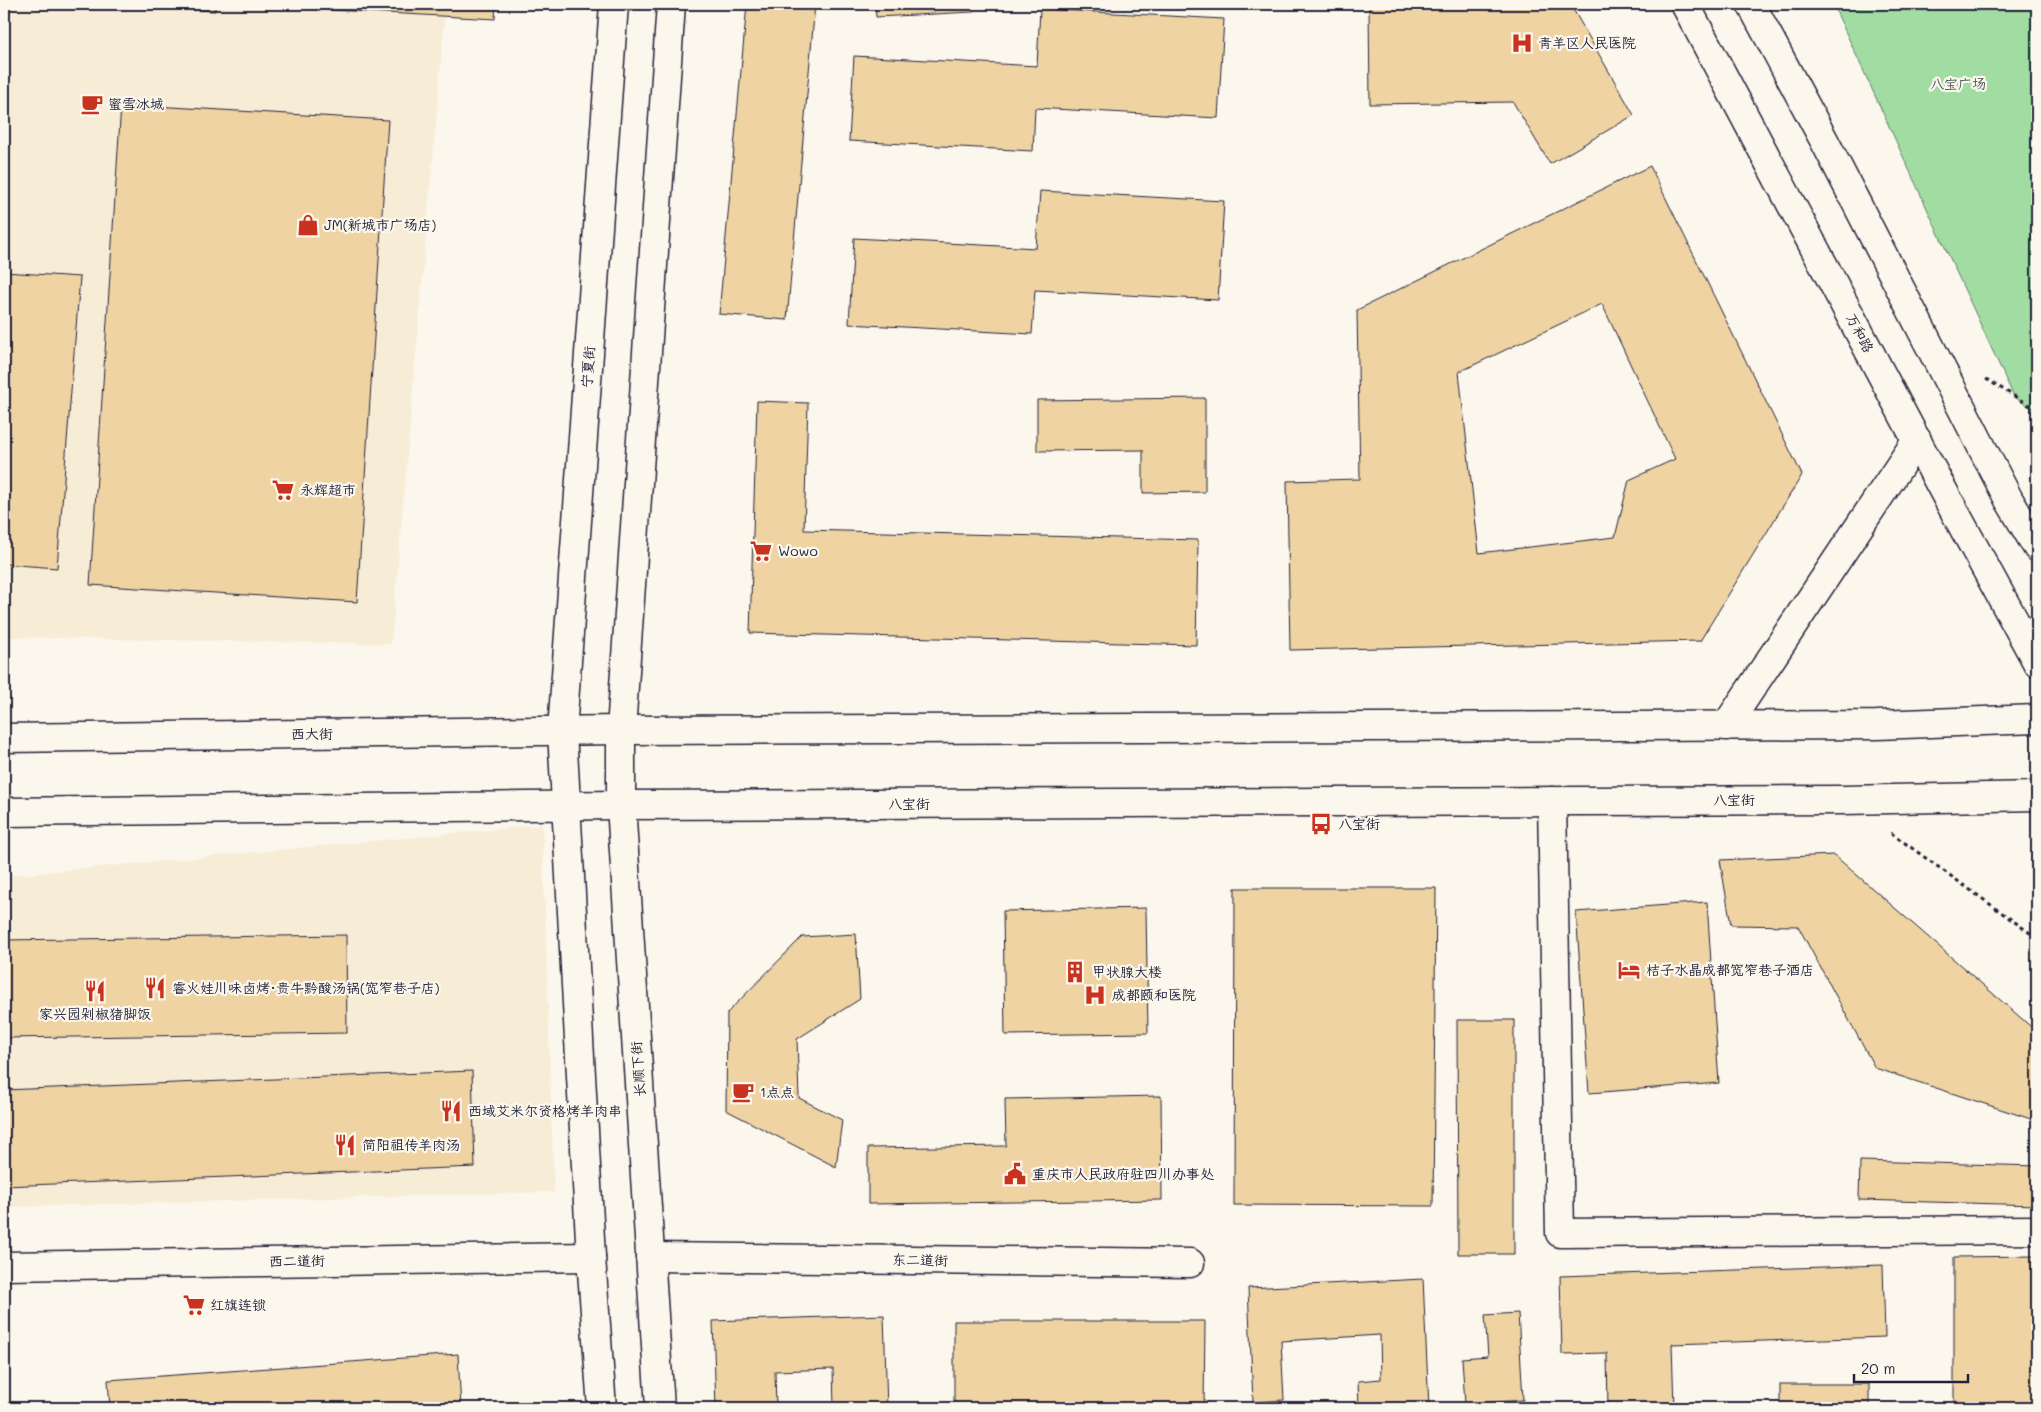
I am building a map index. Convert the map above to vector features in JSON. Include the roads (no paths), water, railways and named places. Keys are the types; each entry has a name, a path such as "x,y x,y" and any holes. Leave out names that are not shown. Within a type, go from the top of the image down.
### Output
{"main road":[{"name":"宁夏街","path":"562,731 614,4"},
{"path":"671,4 621,730 1877,725 2037,720"},
{"name":"万和路","path":"1685,4 2037,662"},
{"path":"1751,4 1830,151 2009,500 2037,548"},
{"path":"1726,726 1917,440"},
{"name":"西大街","path":"4,738 621,730"},
{"name":"长顺下街","path":"621,730 621,806 660,1408"},
{"path":"562,731 591,1257 602,1408"},
{"name":"八宝街","path":"621,806 1844,800 2037,796"},
{"path":"1552,801 1560,1233 2037,1230"},
{"path":"4,812 621,806"},
{"name":"东二道街","path":"650,1256 1190,1262"},
{"name":"西二道街","path":"4,1266 591,1257"}],"place":[{"name":"青羊区人民医院","path":"1522,43"},
{"name":"蜜雪冰城","path":"92,104"},
{"name":"JM(新城市广场店)","path":"308,225"},
{"name":"永辉超市","path":"283,490"},
{"name":"Wowo","path":"761,551"},
{"name":"八宝街","path":"1321,824"},
{"name":"桔子水晶成都宽窄巷子酒店","path":"1629,970"},
{"name":"甲状腺大楼","path":"1075,972"},
{"name":"睿火娃川味卤烤·贵牛黔酸汤锅(宽窄巷子店)","path":"155,988"},
{"name":"家兴园剁椒猪脚饭","path":"95,991"},
{"name":"成都颐和医院","path":"1095,995"},
{"name":"1点点","path":"743,1092"},
{"name":"西域艾米尔资格烤羊肉串","path":"451,1111"},
{"name":"简阳祖传羊肉汤","path":"345,1145"},
{"name":"重庆市人民政府驻四川办事处","path":"1015,1174"},
{"name":"红旗连锁","path":"194,1305"}],"park label":[{"name":"八宝广场","path":"1958,84"}]}
